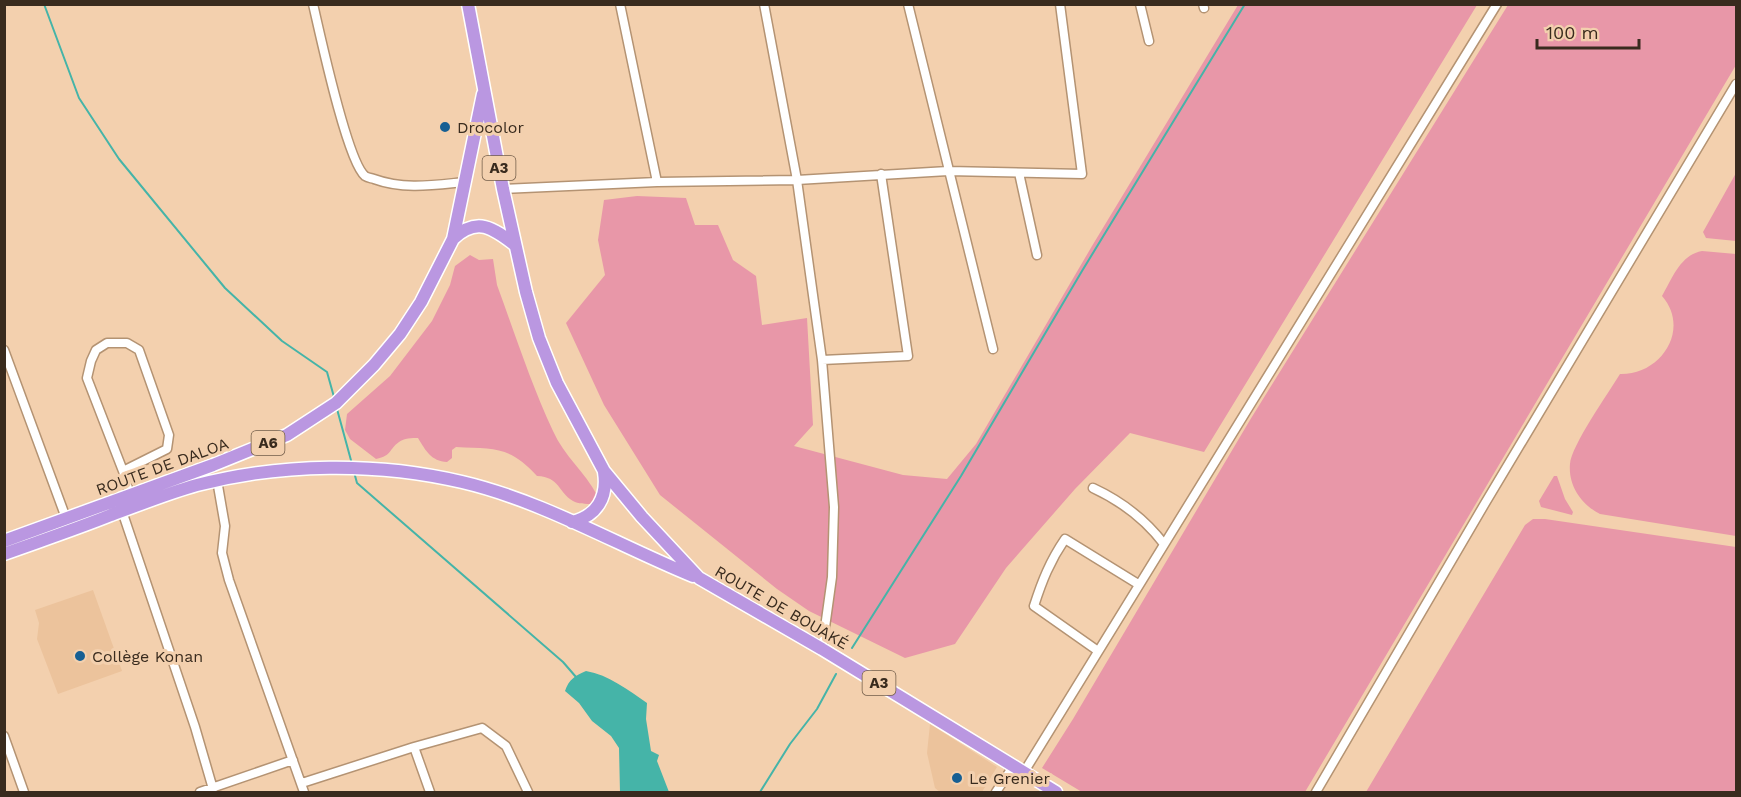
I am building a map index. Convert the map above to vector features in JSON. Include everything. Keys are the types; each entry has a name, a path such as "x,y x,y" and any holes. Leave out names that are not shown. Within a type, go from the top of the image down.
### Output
{"highway":[{"name":"A3","path":"468,4 515,245"},
{"name":"A6","path":"453,239 472,138 484,90"},
{"path":"453,239 466,229 483,226 496,230 515,245"},
{"name":"ROUTE DE DALOA","path":"4,541 213,465 287,435 314,418 344,396 400,333 421,302 453,239"},
{"name":"ROUTE DE BOUAKÉ","path":"515,245 526,292 557,383 604,471 642,517 699,578 822,649 1056,792"},
{"path":"213,465 218,480"},
{"name":"A6","path":"218,480 322,468 369,469 463,482 513,498 699,578"},
{"path":"572,522 591,514 602,501 606,484 604,471"},
{"name":"ROUTE DE DALOA","path":"4,554 182,490 218,480"}],"street":[{"path":"313,4 346,135 353,156 365,176 381,182 414,187 465,182"},
{"path":"620,4 657,182"},
{"path":"764,4 797,180 822,360 834,507 832,578 822,649"},
{"path":"908,4 993,349"},
{"path":"503,189 657,182 797,180 948,171 1082,174 1060,4"},
{"path":"1140,4 1149,41"},
{"path":"996,792 1019,768 1098,651 1497,4"},
{"path":"1316,792 1484,505 1737,84"},
{"path":"1019,173 1037,255"},
{"path":"822,360 908,356 881,174"},
{"path":"123,471 167,449 170,435 139,350 120,342 107,343 96,350 87,378 130,495"},
{"path":"4,350 66,518"},
{"path":"218,480 225,526 222,553 229,580 303,788 414,747 482,728 506,746 528,792"},
{"path":"1093,488 1107,493 1133,511 1164,544"},
{"path":"122,511 195,727 213,789"},
{"path":"1098,651 1034,606 1044,574 1053,556 1065,539 1138,584"},
{"path":"4,736 24,792"},
{"path":"414,747 430,792"},
{"path":"200,792 293,760"}],"shaded area":[{"path":"1238,5 1477,5 1204,452 1130,433 1075,489 1006,568 955,644 905,658 809,611 777,589 660,495 604,405 566,323 605,275 598,240 604,200 637,196 686,198 695,225 718,225 733,260 756,276 762,325 807,318 813,425 794,446 903,475 947,479 976,444 1092,246"},
{"path":"1508,5 1736,5 1736,65 1305,792 1082,792 1042,768 1250,420"},
{"path":"1736,173 1736,241 1706,238 1703,232"},
{"path":"1702,251 1736,254 1736,536 1600,514 1582,500 1571,480 1570,472 1572,456 1577,445 1620,374 1648,367 1667,348 1672,335 1673,322 1670,309 1662,296 1682,263 1694,253"},
{"path":"470,255 479,260 493,259 497,285 523,359 558,440 597,495 592,504 573,501 555,482 537,476 518,459 501,451 456,447 452,450 452,458 447,462 433,457 418,438 411,438 401,441 388,454 376,459 350,439 345,430 347,414 390,376 432,321 450,285 455,266"},
{"path":"1554,476 1557,476 1565,499 1573,512 1572,515 1541,507 1539,501"},
{"path":"1533,519 1736,547 1736,792 1366,792 1525,525"},
{"name":"Collège Konan","path":"93,590 122,671 58,694 37,639 39,623 35,610"},
{"path":"930,724 997,767 982,792 940,792 935,788 927,753"}],"water":[{"path":"586,671 610,679 647,703 646,719 651,751 659,755 657,761 669,792 620,792 619,748 611,736 592,721 579,703 565,691 573,678"}],"waterway":[{"path":"44,4 79,98 119,159 225,288 282,341 327,372 334,397"},
{"path":"852,648 961,476 1082,271 1245,4"},
{"path":"337,409 352,464"},
{"path":"354,472 357,483 563,662 576,677"},
{"path":"760,792 790,744 817,709 836,674"}],"place":[{"name":"Drocolor","path":"445,127"},
{"name":"Collège Konan","path":"80,656"},
{"name":"Le Grenier","path":"957,778"}]}
